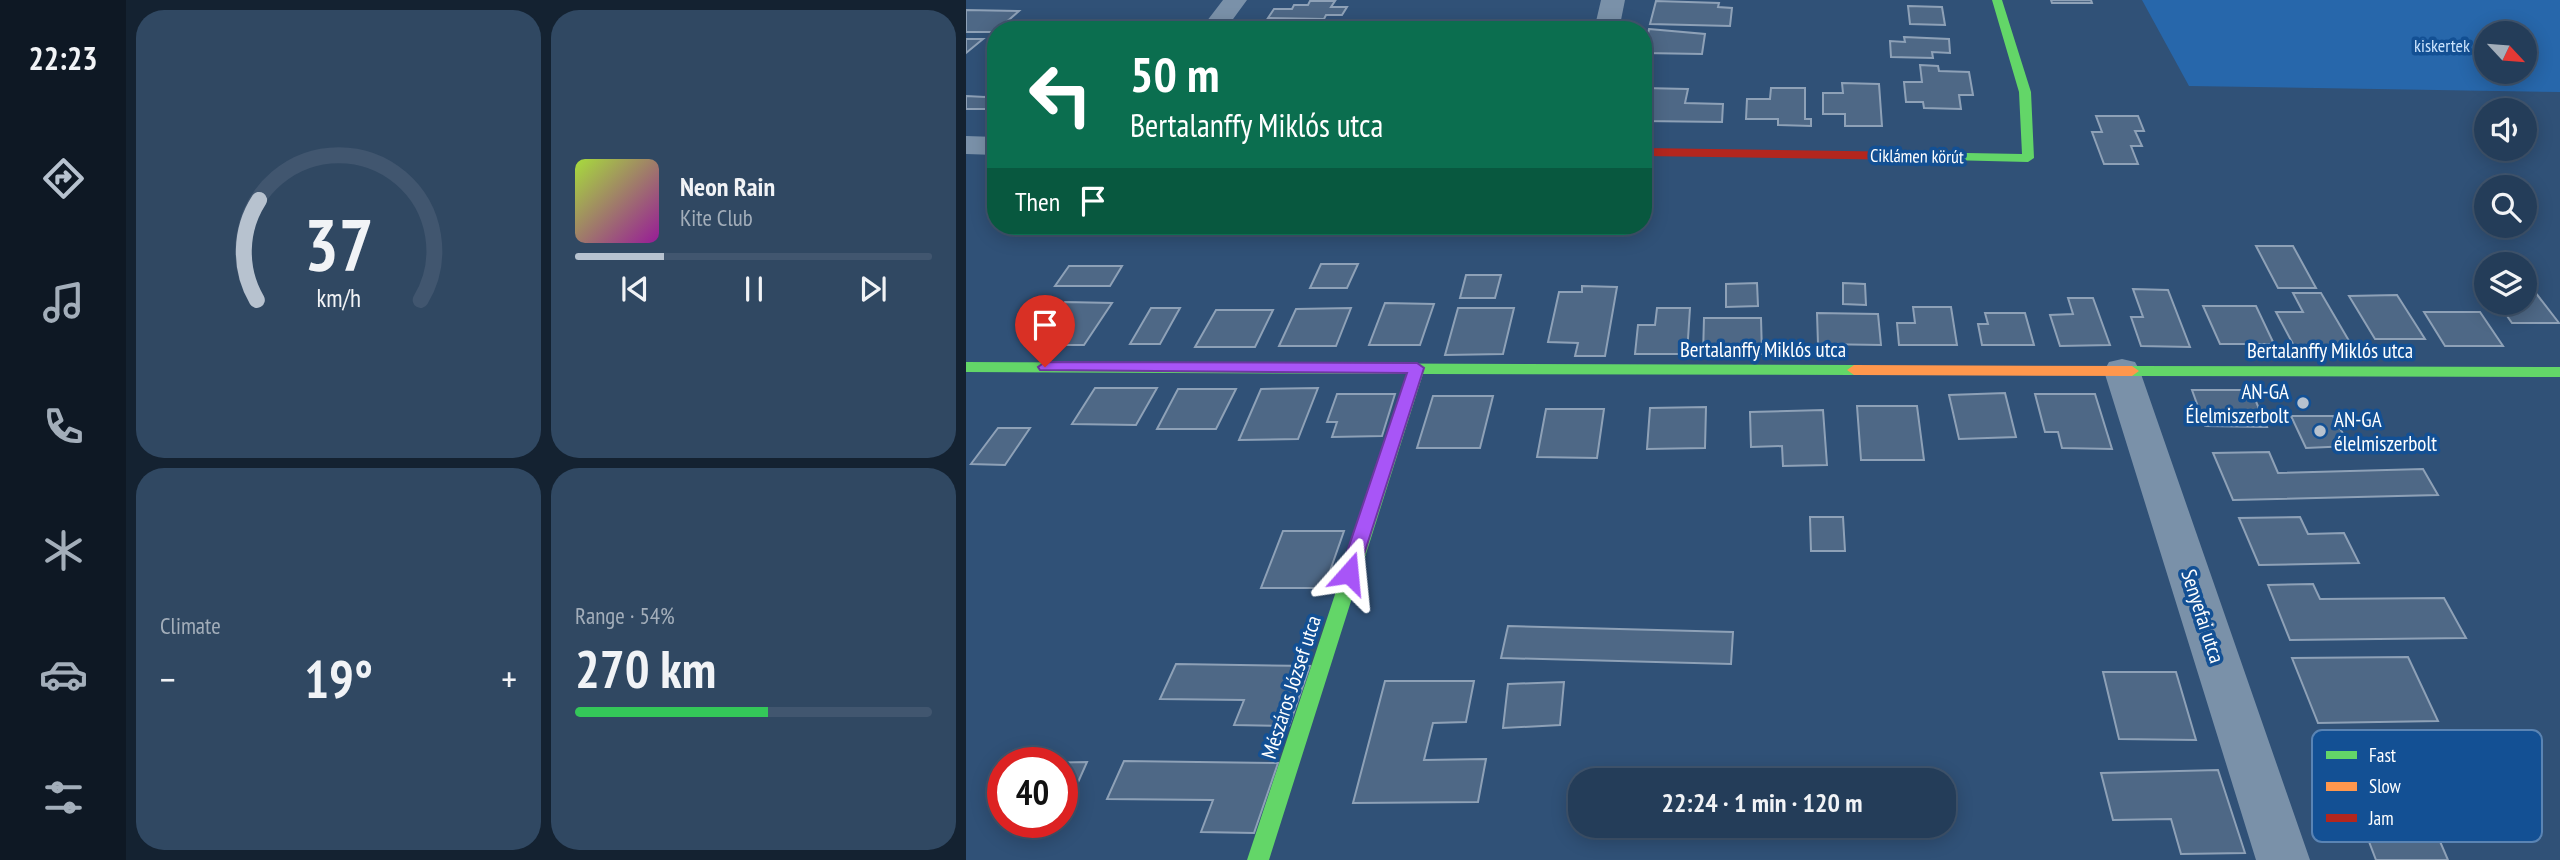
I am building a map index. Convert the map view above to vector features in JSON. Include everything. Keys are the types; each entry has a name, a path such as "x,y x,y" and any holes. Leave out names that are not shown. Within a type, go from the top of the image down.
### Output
{"street":[{"path":"1219,21 1235,0"},
{"path":"1608,21 1614,0"},
{"name":"Ciklámen körút","path":"1652,152 2028,158 2025,92 1997,0"},
{"path":"966,145 987,146"},
{"name":"Bertalanffy Miklós utca","path":"966,367 2560,372"},
{"name":"Mészáros József utca","path":"1258,860 1417,368"},
{"name":"Senyefai utca","path":"2122,371 2283,860"}],"green space":[{"name":"kiskertek","path":"2142,0 2560,0 2560,92 2189,86"}],"building":[{"path":"2051,0 2091,0 2092,3 2052,3"},
{"path":"1310,1 1335,1 1331,7 1347,7 1342,15 1326,15 1324,19 1268,18 1274,9 1292,9 1294,5 1308,5"},
{"path":"1656,1 1719,3 1718,7 1732,8 1730,26 1652,24"},
{"path":"1908,6 1942,7 1945,25 1910,24"},
{"path":"966,10 1019,11 1008,21 987,21 987,32 966,32"},
{"path":"1652,29 1705,34 1702,54 1652,53"},
{"path":"1904,37 1949,39 1950,53 1932,52 1933,58 1891,57 1890,41 1905,42"},
{"path":"966,39 983,39 966,53"},
{"path":"1920,65 1938,66 1939,71 1969,72 1973,95 1959,95 1961,109 1924,108 1923,102 1906,102 1904,82 1922,82"},
{"path":"1842,83 1879,84 1882,126 1845,126 1845,114 1823,114 1823,93 1843,93"},
{"path":"1652,88 1688,89 1685,103 1723,104 1722,122 1652,121"},
{"path":"1771,88 1805,88 1805,119 1811,119 1811,126 1778,125 1778,119 1746,119 1747,99 1770,99"},
{"path":"987,95 987,109 966,109 966,96"},
{"path":"2096,116 2138,116 2144,131 2135,131 2142,146 2131,146 2138,164 2104,164 2092,132 2102,132"},
{"path":"2256,246 2293,246 2316,288 2278,288"},
{"path":"1321,264 1358,264 1347,288 1310,288"},
{"path":"1069,266 1122,266 1110,286 1055,286"},
{"path":"1466,275 1501,275 1495,298 1460,298"},
{"path":"1757,283 1758,306 1726,307 1726,284"},
{"path":"1843,283 1865,284 1866,305 1843,304"},
{"path":"1582,286 1617,287 1605,356 1575,356 1578,343 1548,342 1559,292 1582,292"},
{"path":"2133,289 2168,290 2190,347 2141,346 2131,317 2143,317"},
{"path":"2293,293 2321,293 2352,346 2294,346 2276,312 2303,312"},
{"path":"2397,295 2425,339 2375,339 2349,296"},
{"path":"2537,295 2559,323 2512,323 2506,315 2537,315"},
{"path":"2068,298 2093,298 2110,345 2060,346 2050,315 2073,314"},
{"path":"1065,302 1112,303 1084,345 1034,345"},
{"path":"1385,303 1434,304 1420,345 1369,345"},
{"path":"2203,306 2256,306 2274,344 2220,344"},
{"path":"1913,307 1951,307 1957,345 1899,345 1897,323 1915,323"},
{"path":"1151,308 1180,308 1160,344 1130,344"},
{"path":"1351,308 1336,346 1279,346 1296,309"},
{"path":"1458,308 1514,308 1503,354 1445,355"},
{"path":"1657,308 1690,308 1687,354 1635,354 1638,325 1655,325"},
{"path":"1216,310 1273,310 1255,347 1195,347"},
{"path":"2424,312 2474,312 2474,315 2482,315 2503,346 2445,346"},
{"path":"1817,313 1878,314 1881,345 1818,344"},
{"path":"1985,313 2025,313 2034,345 1982,345 1978,324 1988,324"},
{"path":"1704,318 1761,318 1762,354 1703,355"},
{"path":"1095,388 1157,388 1136,425 1072,424"},
{"path":"1318,388 1298,439 1239,440 1261,389"},
{"path":"1178,389 1236,389 1216,429 1157,429"},
{"path":"2192,390 2251,390 2267,427 2205,426"},
{"path":"2005,393 2016,437 1959,439 1949,395"},
{"path":"1337,394 1395,394 1382,436 1332,437 1337,422 1327,422"},
{"path":"2035,394 2095,394 2112,449 2062,448 2058,432 2045,432"},
{"path":"1433,396 1493,396 1480,448 1417,448"},
{"path":"1857,406 1917,406 1924,460 1861,460"},
{"path":"1706,407 1705,448 1647,449 1650,408"},
{"path":"1546,409 1604,409 1597,458 1537,457"},
{"path":"1823,410 1827,465 1783,466 1782,446 1751,447 1750,412"},
{"name":"AN-GA élelmiszerbolt","path":"2291,416 2333,416 2350,446 2306,448"},
{"path":"998,428 1030,428 1005,465 971,464"},
{"path":"2269,452 2278,473 2423,469 2438,495 2233,500 2213,453"},
{"path":"1810,517 1843,517 1845,551 1811,551"},
{"path":"2300,517 2308,534 2344,533 2359,563 2259,565 2239,518"},
{"path":"1283,531 1344,531 1324,588 1261,588"},
{"path":"2313,584 2320,599 2444,598 2466,638 2290,640 2268,585"},
{"path":"1508,626 1733,632 1731,664 1501,658"},
{"path":"2408,657 2438,721 2318,723 2292,658"},
{"path":"1176,664 1310,666 1289,726 1234,725 1244,700 1160,699"},
{"path":"2103,672 2176,672 2196,740 2119,739"},
{"path":"1385,681 1474,681 1466,722 1433,723 1424,760 1486,759 1478,802 1353,803"},
{"path":"1564,682 1560,725 1503,728 1508,684"},
{"path":"1124,761 1278,763 1254,833 1201,832 1213,800 1107,799"},
{"path":"1078,762 1087,762 1078,782"},
{"path":"2218,770 2245,853 2181,854 2171,819 2113,820 2101,773"},
{"path":"2369,842 2440,842 2448,860 2376,860"}],"traffic: fast":[{"path":"1911,156 2028,158 2025,92 1997,0"},
{"path":"966,367 1854,370"},
{"path":"1258,860 1417,368"},
{"path":"2132,371 2560,372"}],"traffic: slow":[{"path":"1854,370 2132,371"}],"traffic: jam":[{"path":"1652,152 1911,156"}],"place":[{"name":"AN-GA Élelmiszerbolt","path":"2303,403"},
{"name":"AN-GA élelmiszerbolt","path":"2320,431"}],"route":[{"path":"1045,367 1417,368 1407,391 1349,573"}]}
